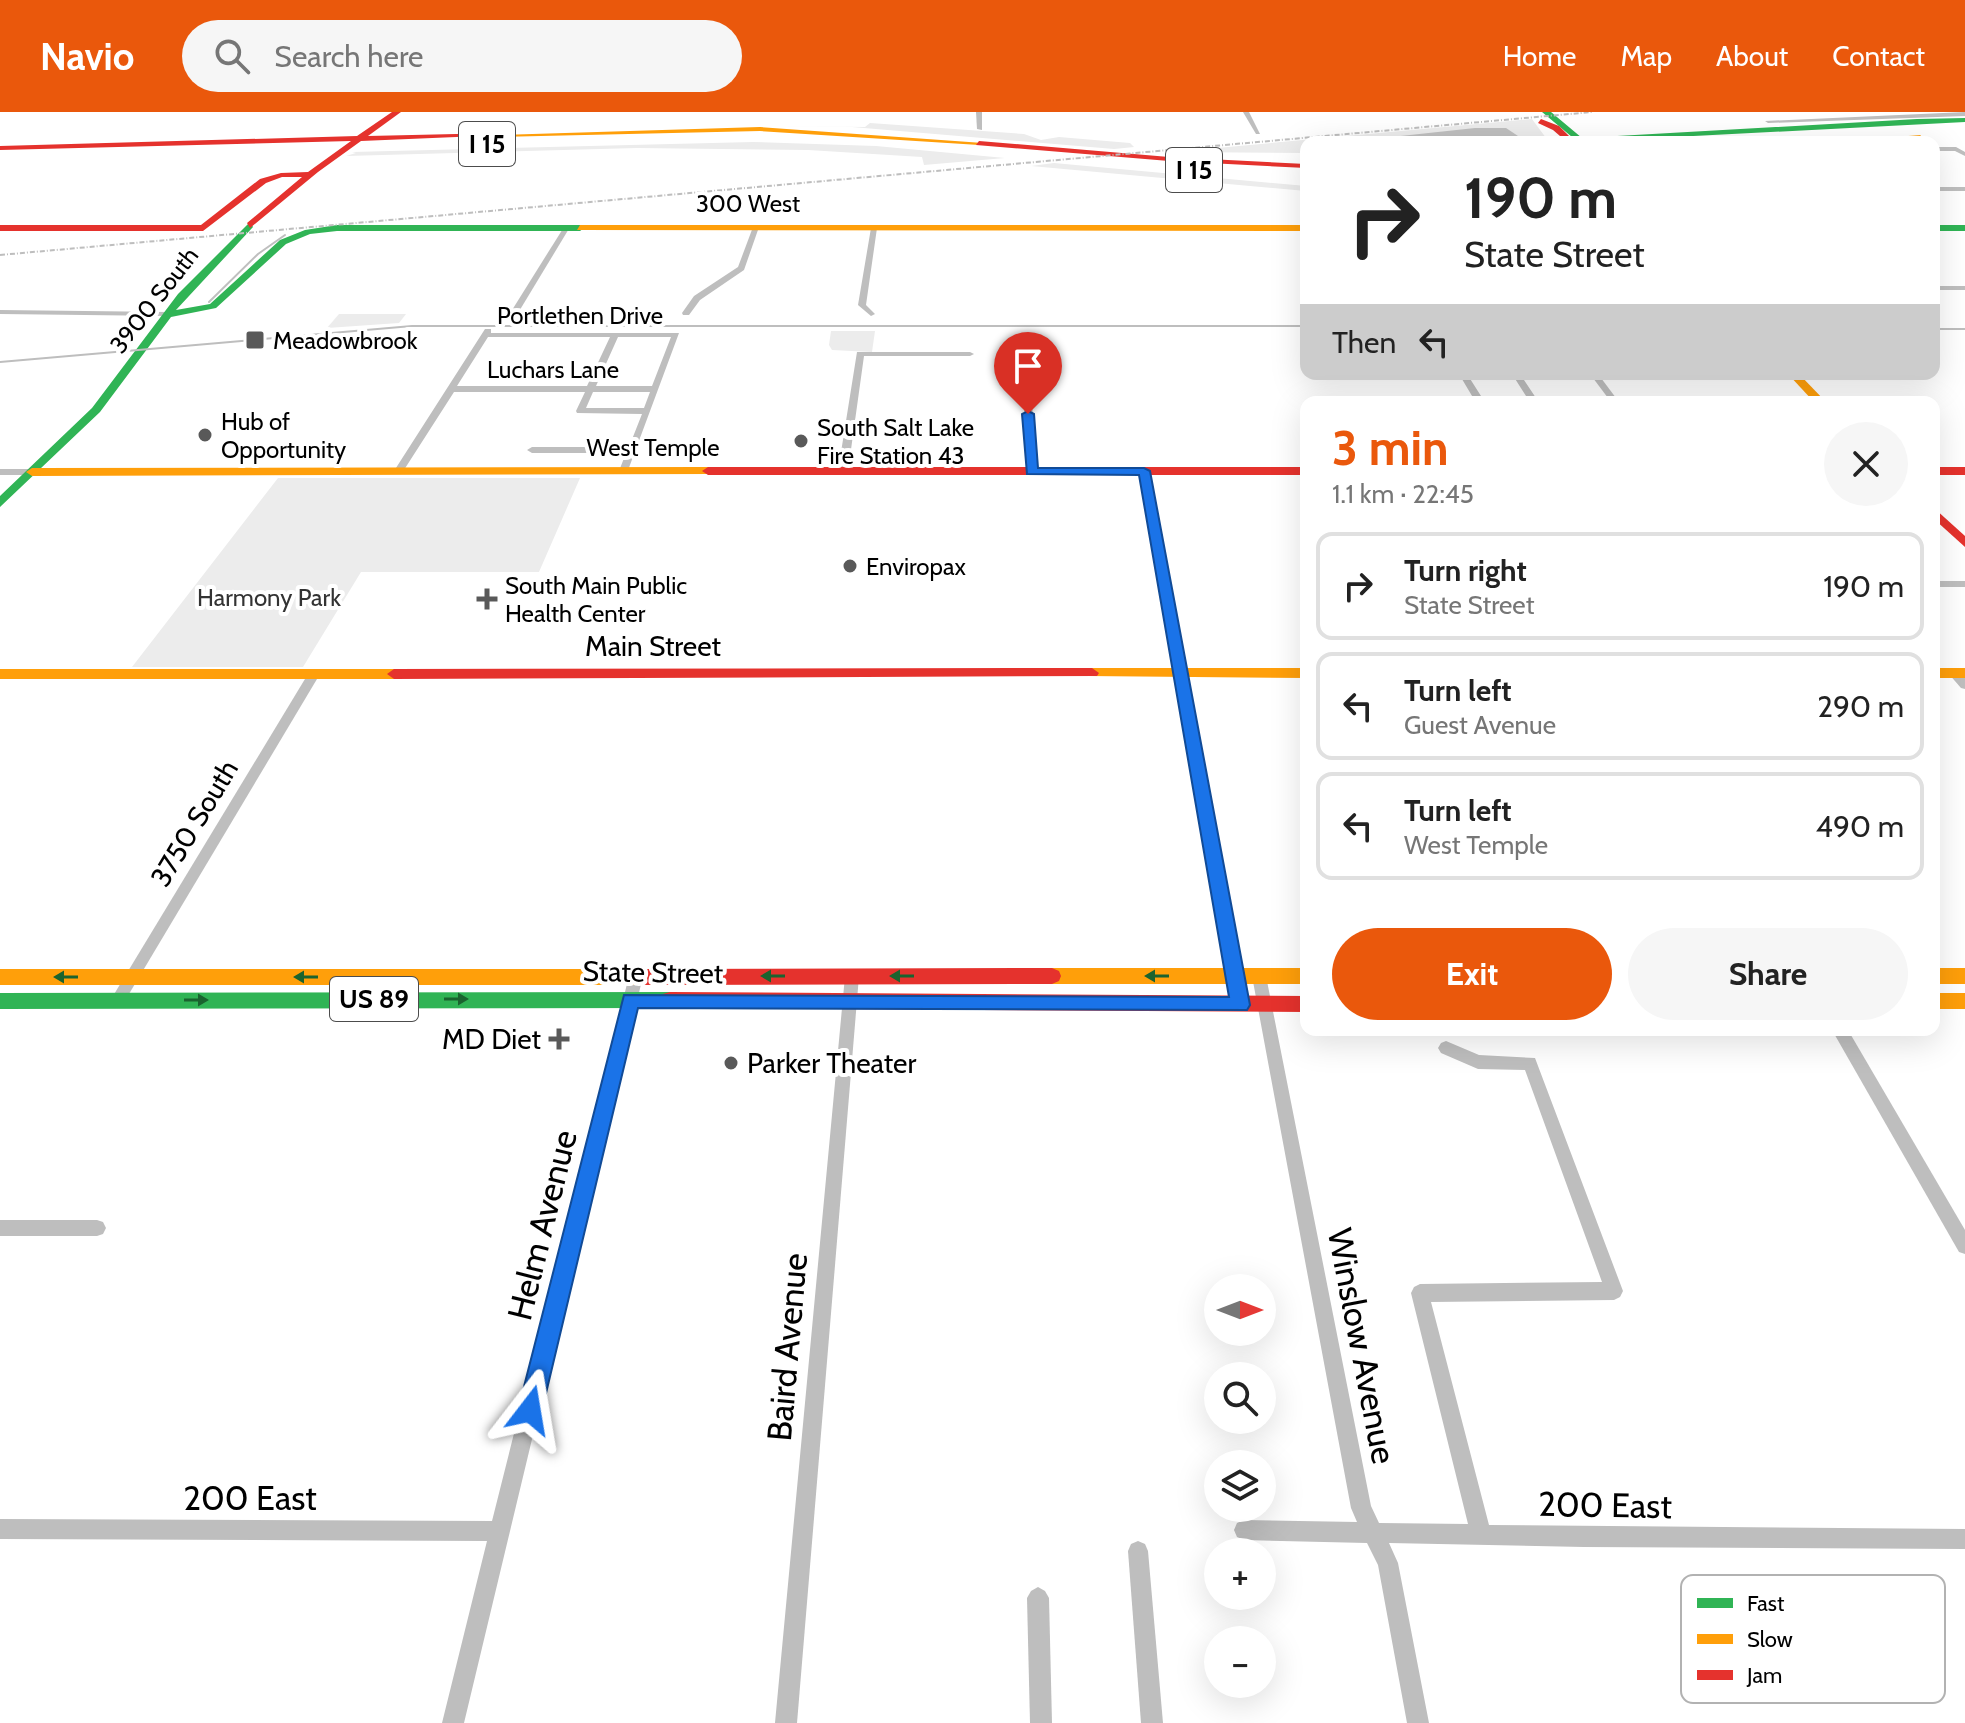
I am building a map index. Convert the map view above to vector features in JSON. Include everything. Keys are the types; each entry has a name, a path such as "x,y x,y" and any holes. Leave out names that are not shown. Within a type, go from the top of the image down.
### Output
{"main road":[{"name":"3900 South","path":"0,503 107,397 193,282 235,240 331,157 397,112"},
{"path":"1539,115 1563,136"},
{"path":"1695,136 1880,121 1965,118"},
{"path":"1779,136 1965,118"},
{"name":"I 15","path":"0,148 760,129 1300,175"},
{"path":"1940,139 1962,138"},
{"path":"1940,139 1962,138"},
{"name":"I 15","path":"0,158 713,139 990,146 1067,156 1157,157 1300,166"},
{"path":"1157,157 1300,155"},
{"path":"1067,156 1300,182"},
{"path":"0,228 203,228 259,184 331,157"},
{"path":"277,176 312,174"},
{"name":"300 West","path":"169,314 194,312 217,304 273,249 308,232 351,227 1300,228"},
{"path":"1940,228 1965,228"},
{"path":"1799,380 1814,396"},
{"path":"1814,380 1829,396"},
{"name":"West Temple","path":"32,472 1300,471"},
{"path":"1940,471 1965,471"},
{"path":"1940,516 1958,528 1965,543"},
{"name":"Main Street","path":"0,674 1300,673"},
{"path":"1940,674 1961,677"},
{"name":"State Street","path":"0,977 1300,976"},
{"path":"1940,976 1965,976"},
{"name":"State Street","path":"0,1001 630,1000 1300,1004"},
{"path":"1940,1001 1965,1001"}],"street":[{"path":"979,112 990,146"},
{"path":"1246,112 1258,133"},
{"path":"1768,121 1965,118"},
{"path":"1940,147 1962,138 1965,154"},
{"path":"1940,189 1965,189"},
{"path":"511,318 567,227"},
{"path":"686,313 697,298 741,268 756,227"},
{"path":"871,314 862,305 874,228"},
{"path":"1940,288 1965,288"},
{"path":"0,312 169,314"},
{"name":"Portlethen Drive","path":"451,389 486,333 676,335 655,389"},
{"path":"615,335 580,411 647,411"},
{"path":"843,471 860,354 970,354"},
{"path":"399,471 451,389"},
{"name":"Luchars Lane","path":"451,389 655,389"},
{"path":"624,471 655,389"},
{"path":"1027,389 1032,471"},
{"path":"532,450 632,450"},
{"path":"1144,471 1240,1005"},
{"name":"West Temple","path":"0,472 32,472"},
{"path":"1940,584 1965,584"},
{"name":"3750 South","path":"118,1000 314,674"},
{"name":"Helm Avenue","path":"453,1723 636,976"},
{"name":"Baird Avenue","path":"786,1723 852,976"},
{"name":"Winslow Avenue","path":"1259,976 1361,1508 1388,1563 1418,1723"},
{"path":"1843,1036 1965,1246"},
{"path":"1446,1048 1461,1058 1478,1062 1530,1063 1614,1291 1420,1293 1481,1535"},
{"path":"0,1228 97,1228"},
{"name":"200 East","path":"0,1529 500,1531"},
{"name":"200 East","path":"1244,1530 1965,1539"},
{"path":"1138,1551 1152,1723"},
{"path":"1038,1598 1041,1723"}],"green space":[{"path":"1532,119 1545,136 1347,136"},
{"path":"870,123 1024,134 1041,140 1059,137 1130,143 1134,147 1114,149 852,127 701,125 865,127"},
{"path":"1300,140 1300,153 1173,152"},
{"path":"753,142 876,146 1005,158 924,165 922,157 808,150 637,148 346,156 356,153 352,152"},
{"path":"1054,163 1300,185 1300,190 1031,166"},
{"path":"339,314 406,314 399,323 327,328"},
{"path":"831,331 875,331 872,352 832,350 829,345"},
{"name":"Harmony Park","path":"278,478 580,478 539,572 361,572 303,667 132,667"}],"shaded area":[{"path":"1506,128 1518,136 1401,136"}],"waterway":[{"path":"209,302 258,254 285,235"}],"tram line":[{"path":"0,362 412,326 1300,326"},
{"path":"1940,329 1965,329"}],"railway":[{"path":"1325,136 1592,112"},
{"path":"0,255 1300,138"}],"traffic: fast":[{"path":"1546,112 1576,136"},
{"path":"1677,136 1965,120"},
{"path":"0,503 96,410 181,296 250,225"},
{"path":"169,314 213,306 283,242 308,232 337,228 580,228"},
{"path":"1940,228 1965,228"},
{"path":"0,1001 670,1000"}],"traffic: slow":[{"path":"500,135 760,129 979,143"},
{"path":"580,228 1300,228"},
{"path":"1799,380 1814,396"},
{"path":"32,472 708,471"},
{"path":"1092,673 1300,673"},
{"path":"1940,673 1965,673"},
{"path":"0,674 394,674"},
{"path":"1052,976 1300,976"},
{"path":"1940,976 1965,976"},
{"path":"0,977 640,977"},
{"path":"1940,1001 1965,1001"}],"traffic: jam":[{"path":"250,225 315,170 397,112"},
{"path":"1541,121 1565,136"},
{"path":"0,148 500,135"},
{"path":"979,143 1169,159 1300,166"},
{"path":"0,228 203,228 263,181 281,175 312,174"},
{"path":"708,471 1300,471"},
{"path":"1940,471 1965,471"},
{"path":"1940,518 1965,543"},
{"path":"394,674 1092,673"},
{"path":"640,977 1052,976"},
{"path":"670,1000 1300,1004"}],"place":[{"name":"Meadowbrook","path":"255,340"},
{"name":"Hub of Opportunity","path":"205,435"},
{"name":"South Salt Lake Fire Station 43","path":"801,441"},
{"name":"Enviropax","path":"850,566"},
{"name":"South Main Public Health Center","path":"487,599"},
{"name":"MD Diet","path":"559,1039"},
{"name":"Parker Theater","path":"731,1063"}],"route":[{"path":"530,1410 630,1000 1240,1005 1144,471 1032,471 1028,414"}]}
